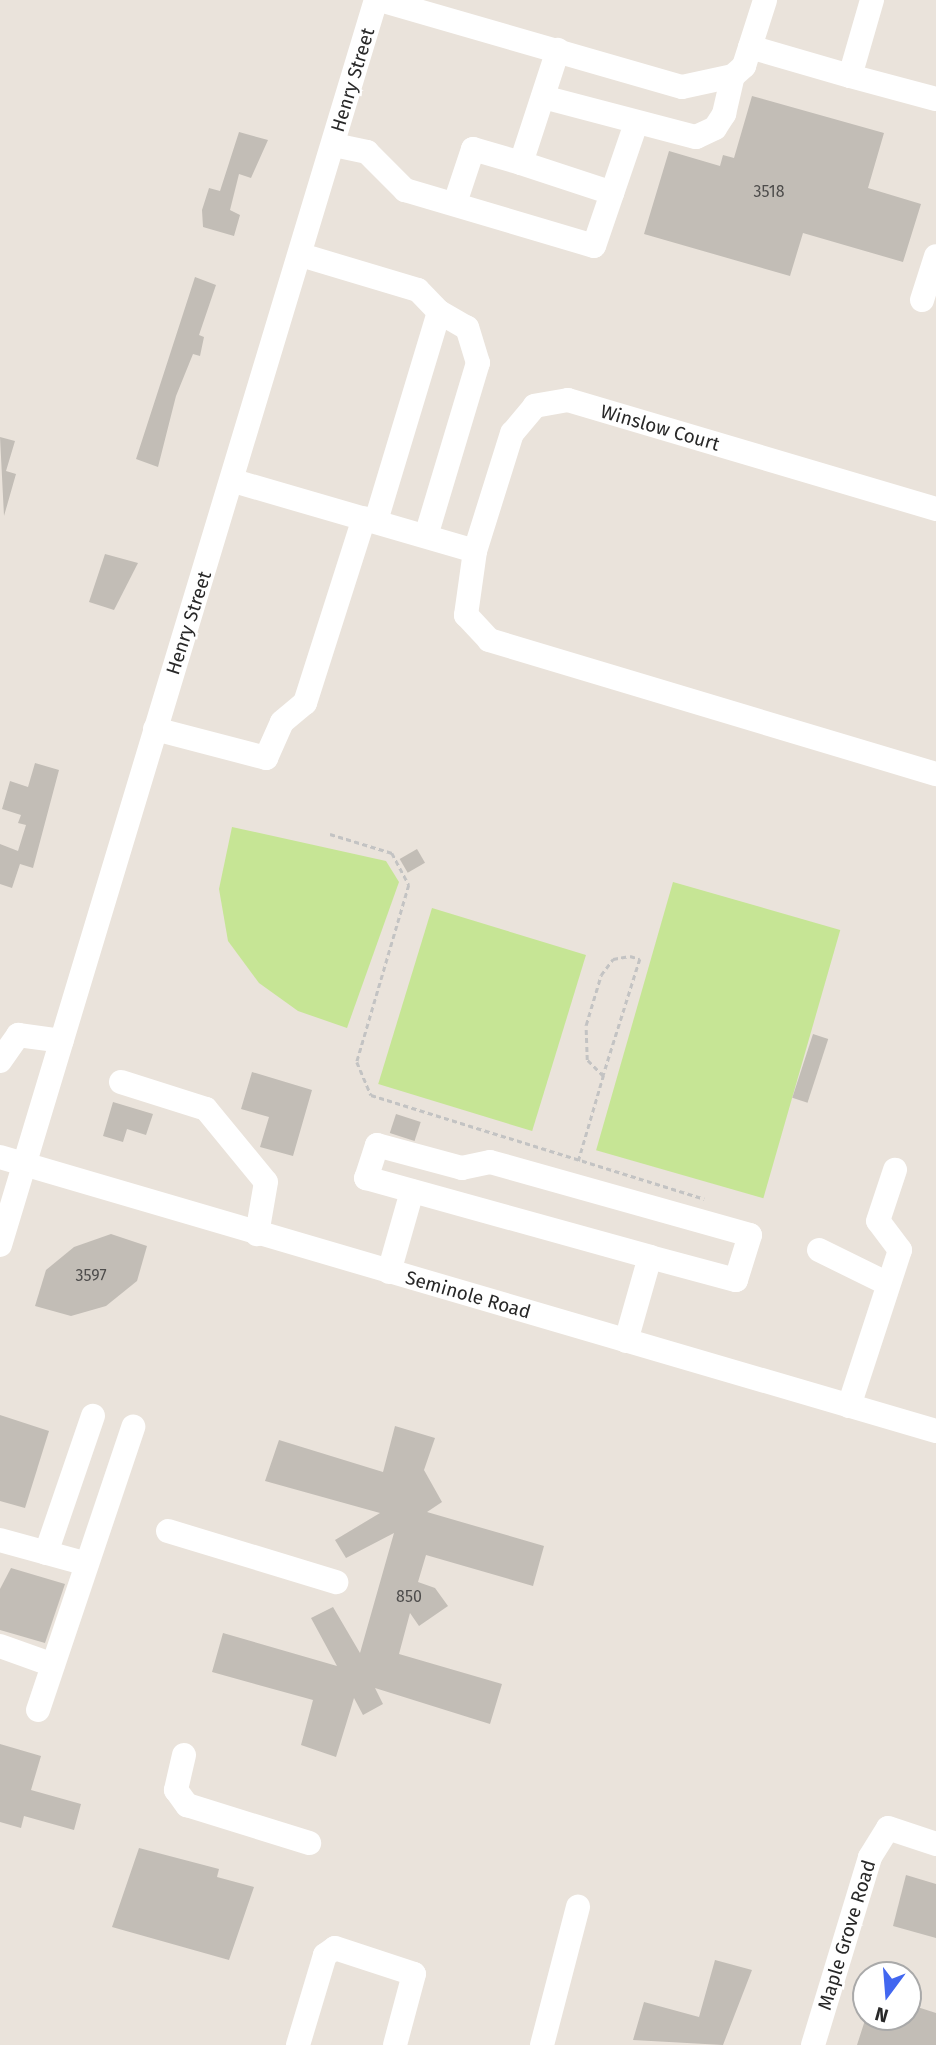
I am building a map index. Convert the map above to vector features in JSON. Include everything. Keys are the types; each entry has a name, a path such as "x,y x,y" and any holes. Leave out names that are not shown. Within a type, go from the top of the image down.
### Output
{"street":[{"path":"378,0 682,87 733,76"},
{"name":"Henry Street","path":"0,1245 378,0"},
{"path":"543,97 696,137 705,133 723,114 733,76 750,47 765,0"},
{"path":"850,76 873,0"},
{"path":"750,47 936,99"},
{"path":"521,163 558,50"},
{"path":"334,145 367,152 405,190 594,246 636,123"},
{"path":"455,203 473,149 612,192"},
{"path":"301,255 418,290 439,312 467,328 478,363 426,536"},
{"path":"922,300 936,256"},
{"path":"155,729 266,758 282,722 305,703 370,520 439,312"},
{"name":"Winslow Court","path":"936,509 568,400 535,406 512,433 475,551 466,615 489,640 936,774"},
{"path":"234,481 475,551"},
{"path":"0,1061 18,1035 62,1041"},
{"path":"121,1083 206,1109 266,1182 257,1234"},
{"path":"377,1145 462,1168 489,1162 574,1173 750,1235 736,1280 366,1178 377,1145"},
{"name":"Seminole Road","path":"0,1157 936,1431"},
{"path":"849,1406 900,1250 878,1222 895,1170"},
{"path":"388,1272 412,1191"},
{"path":"819,1250 887,1284"},
{"path":"626,1341 650,1258"},
{"path":"46,1553 93,1416"},
{"path":"38,1710 133,1427"},
{"path":"168,1531 336,1582"},
{"path":"0,1540 87,1564"},
{"path":"0,1647 53,1665"},
{"path":"184,1755 176,1790 187,1805 309,1843"},
{"name":"Maple Grove Road","path":"813,2045 870,1857 888,1828 936,1844"},
{"path":"542,2045 578,1906"},
{"path":"299,2045 325,1955 335,1948 414,1974 395,2045"}],"path":[{"path":"330,834 392,853 409,885 357,1062 364,1085 383,1103 574,1173 716,1203"},
{"path":"574,1173 640,959 629,956 613,959 601,975 586,1025 587,1060 603,1076"}],"green space":[{"path":"232,827 386,861 399,882 347,1028 298,1011 259,983 228,941 219,889"},
{"path":"673,882 840,930 763,1198 596,1150"},
{"path":"432,908 586,955 532,1131 378,1084"}],"building":[{"path":"752,96 884,133 868,188 921,204 903,262 803,233 790,276 644,234 669,151 720,166 723,155 734,158"},
{"path":"239,132 268,140 251,178 239,174 230,210 240,215 234,236 203,227 202,210 209,188 220,191"},
{"path":"195,277 216,285 199,335 204,337 200,356 193,354 176,396 158,467 136,459"},
{"path":"0,437 15,441 6,471 16,474 4,516"},
{"path":"105,554 138,563 114,610 89,602"},
{"path":"35,763 59,770 33,868 20,864 12,888 0,884 0,844 18,851 26,825 18,823 21,815 2,809 10,781 28,787"},
{"path":"417,849 425,863 408,873 400,859"},
{"path":"813,1034 828,1039 808,1103 792,1098"},
{"path":"252,1072 312,1090 293,1156 260,1147 269,1117 241,1109"},
{"path":"113,1102 153,1114 146,1135 127,1129 123,1142 103,1136"},
{"path":"396,1114 421,1122 415,1141 390,1133"},
{"path":"111,1234 147,1246 137,1281 106,1306 71,1316 35,1306 46,1270 74,1247"},
{"path":"0,1415 49,1431 25,1508 0,1501"},
{"path":"395,1426 435,1438 424,1470 442,1502 427,1512 544,1546 533,1586 426,1555 418,1582 435,1588 448,1606 419,1626 410,1613 399,1654 502,1684 490,1724 375,1688 383,1704 363,1715 354,1698 336,1757 301,1745 313,1700 212,1672 223,1633 337,1666 311,1618 333,1607 360,1653 394,1533 346,1558 335,1540 380,1513 265,1481 279,1440 383,1472"},
{"path":"11,1568 65,1584 45,1643 0,1630 0,1589"},
{"path":"0,1744 41,1756 31,1790 81,1804 74,1830 24,1816 21,1828 0,1822"},
{"path":"139,1848 219,1869 217,1877 254,1887 229,1960 112,1927"},
{"path":"906,1875 936,1884 936,1938 893,1926"},
{"path":"715,1960 752,1970 723,2045 633,2040 644,2002 699,2017"},
{"path":"922,2008 936,2013 936,2045 857,2045 862,2031 922,2031"}]}
